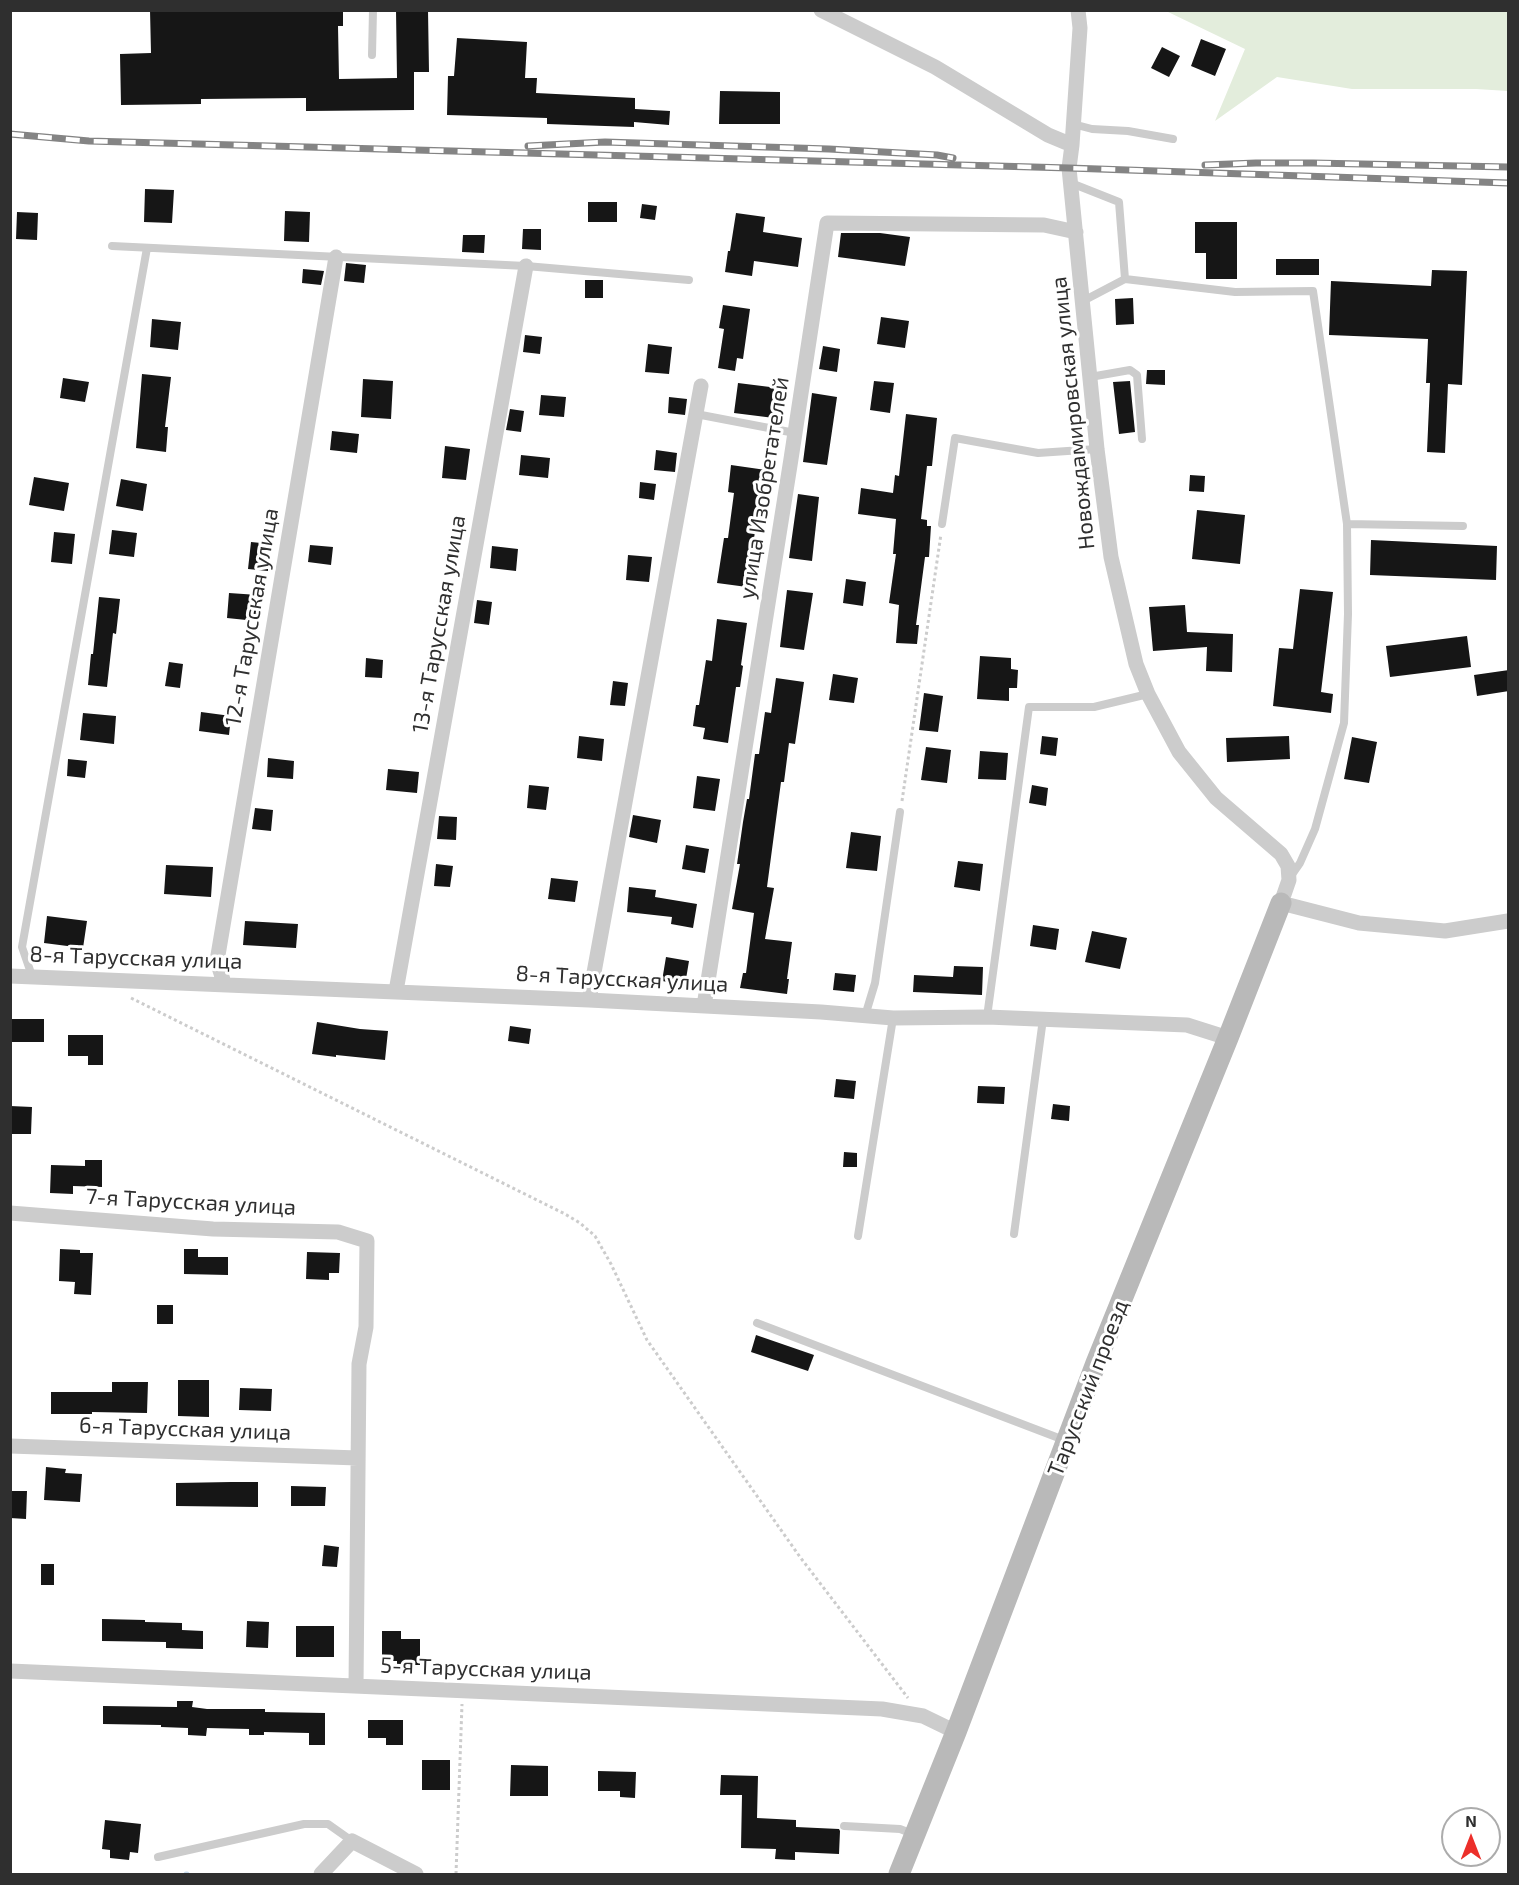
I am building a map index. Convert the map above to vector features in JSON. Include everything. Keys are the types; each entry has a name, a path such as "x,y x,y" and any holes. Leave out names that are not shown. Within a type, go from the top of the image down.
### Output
{"street":[{"path":"821,10 935,67 1048,135 1072,145"},
{"name":"Новождамировская улица","path":"1078,10 1080,28 1070,168 1071,183 1096,449 1111,557 1136,664 1148,694 1179,752 1216,798 1281,854 1288,866 1289,880"},
{"name":"улица Изобретателей","path":"704,1006 827,223 1044,225 1076,232"},
{"name":"12-я Тарусская улица","path":"224,983 217,961 336,257"},
{"name":"13-я Тарусская улица","path":"396,991 526,266"},
{"path":"589,1000 701,386"},
{"path":"1289,880 1281,903 1359,923 1444,931 1509,921"},
{"name":"Тарусский проезд","path":"899,1875 1101,1352 1281,903"},
{"name":"8-я Тарусская улица","path":"10,976 224,983 589,1000 893,1018 987,1017 1187,1025 1228,1038"},
{"name":"7-я Тарусская улица","path":"10,1213 213,1229 338,1232 367,1241 366,1327 359,1364 358,1458"},
{"name":"6-я Тарусская улица","path":"10,1446 358,1458"},
{"path":"356,1686 358,1458"},
{"name":"5-я Тарусская улица","path":"10,1671 882,1709 923,1716 956,1732"},
{"path":"321,1875 352,1840 416,1875"}],"lane":[{"path":"372,55 374,10"},
{"path":"1073,124 1092,129 1128,131 1173,139"},
{"path":"1071,183 1119,202 1125,279"},
{"path":"112,246 526,266 689,280"},
{"path":"32,976 22,947 147,248"},
{"path":"1083,302 1125,279 1235,292 1313,291 1347,524 1348,614 1344,723 1314,829 1300,863 1289,880"},
{"path":"1090,377 1130,370 1137,375 1142,439"},
{"path":"696,414 795,433"},
{"path":"942,524 955,438 1038,453 1096,449"},
{"path":"1347,524 1463,526"},
{"path":"987,1017 1029,707 1094,707 1148,694"},
{"path":"865,1016 875,983 900,812"},
{"path":"858,1236 893,1018"},
{"path":"1014,1234 1043,1019"},
{"path":"757,1323 1067,1441"},
{"path":"158,1857 304,1824 328,1824 352,1840"},
{"path":"844,1826 900,1829 915,1835"}],"path":[{"path":"900,812 942,524"},
{"path":"128,996 565,1214 595,1236 646,1340 800,1557 899,1688 923,1716"},
{"path":"456,1875 463,1691"}],"green space":[{"path":"1166,11 1508,11 1508,91 1352,89 1277,77 1215,121 1245,49"}],"building":[{"path":"150,10 343,10 343,26 338,26 339,79 397,78 396,10 428,10 429,72 414,72 414,110 306,111 306,98 201,99 201,104 121,105 120,54 151,53"},
{"path":"457,38 527,42 525,78 537,78 536,93 635,98 635,109 670,111 669,125 634,122 634,127 547,124 547,118 447,115 448,76 454,76"},
{"path":"1201,39 1226,49 1215,76 1191,66"},
{"path":"1162,47 1180,56 1169,77 1151,68"},
{"path":"720,91 780,92 780,124 719,124"},
{"path":"145,189 174,190 172,223 144,222"},
{"path":"588,202 617,202 617,222 588,222"},
{"path":"642,204 657,206 655,220 640,218"},
{"path":"285,211 310,212 309,242 284,241"},
{"path":"17,212 38,213 37,240 16,239"},
{"path":"736,213 765,217 763,232 802,238 798,267 754,261 752,276 725,272"},
{"path":"1195,222 1237,222 1237,279 1206,279 1206,253 1195,253"},
{"path":"523,229 541,229 541,250 522,249"},
{"path":"841,233 880,233 910,237 905,266 838,257"},
{"path":"463,235 485,235 484,253 462,252"},
{"path":"1276,259 1319,259 1319,275 1276,275"},
{"path":"346,263 366,265 364,283 344,281"},
{"path":"303,269 324,271 321,285 302,283"},
{"path":"1432,270 1467,271 1462,385 1448,384 1445,453 1427,452 1430,383 1426,383 1428,339 1329,335 1331,281 1431,286"},
{"path":"585,280 603,280 603,298 585,298"},
{"path":"1133,298 1134,324 1116,325 1115,299"},
{"path":"723,305 750,309 743,359 737,358 735,371 718,368 724,329 719,328"},
{"path":"881,317 909,321 905,348 877,344"},
{"path":"152,319 181,322 178,350 150,347"},
{"path":"525,335 542,337 540,354 523,352"},
{"path":"648,344 672,347 669,374 645,372"},
{"path":"823,346 840,349 837,372 819,369"},
{"path":"1147,370 1165,370 1165,385 1146,384"},
{"path":"142,374 171,377 165,427 168,427 166,452 136,448"},
{"path":"63,378 89,382 85,402 60,398"},
{"path":"363,379 393,381 391,419 361,417"},
{"path":"874,381 894,383 890,413 870,410"},
{"path":"1130,381 1135,432 1119,434 1113,382"},
{"path":"738,383 778,388 774,418 734,413"},
{"path":"812,393 837,397 827,465 803,462"},
{"path":"541,395 566,397 564,417 539,415"},
{"path":"669,397 687,399 685,415 668,413"},
{"path":"510,409 524,411 521,432 506,430"},
{"path":"906,414 937,418 932,466 927,466 921,519 927,520 927,526 931,526 929,557 925,557 916,625 919,625 917,644 896,643 899,605 889,603 896,554 893,554 896,519 858,514 861,488 893,493 895,475 899,476"},
{"path":"332,431 359,434 357,453 330,450"},
{"path":"445,446 470,449 466,480 442,478"},
{"path":"656,450 677,453 675,472 654,470"},
{"path":"521,455 550,458 548,478 519,475"},
{"path":"731,465 766,470 747,587 717,583 724,538 728,538 734,493 728,492"},
{"path":"1190,475 1205,476 1204,492 1189,491"},
{"path":"34,477 69,483 64,511 29,505"},
{"path":"121,479 147,484 143,511 116,506"},
{"path":"640,482 656,484 654,500 639,498"},
{"path":"798,494 819,497 812,561 789,558"},
{"path":"1197,510 1245,515 1240,564 1192,559"},
{"path":"112,530 137,533 134,557 109,554"},
{"path":"54,532 75,534 72,564 51,562"},
{"path":"1371,540 1497,546 1496,580 1370,575"},
{"path":"251,542 271,544 268,571 248,569"},
{"path":"310,545 333,547 331,565 308,562"},
{"path":"492,546 518,549 516,571 490,568"},
{"path":"628,555 652,557 649,582 626,580"},
{"path":"846,579 866,582 863,606 843,603"},
{"path":"1300,589 1333,592 1321,692 1333,694 1331,713 1273,706 1279,648 1293,649"},
{"path":"787,590 813,593 804,650 780,647"},
{"path":"229,593 258,595 256,621 227,618"},
{"path":"99,597 120,599 116,634 113,633 107,687 88,685"},
{"path":"477,600 492,602 489,625 474,623"},
{"path":"1185,605 1187,632 1233,634 1232,672 1206,671 1207,647 1153,651 1149,607"},
{"path":"717,619 747,623 740,687 736,687 728,743 703,739 705,728 693,726 696,705 699,705 706,660 712,661"},
{"path":"1467,636 1471,667 1390,677 1386,646"},
{"path":"980,656 1011,658 1011,669 1018,670 1017,688 1009,688 1009,701 977,699"},
{"path":"366,658 383,660 382,678 365,677"},
{"path":"169,662 183,664 180,688 165,686"},
{"path":"1509,670 1509,691 1477,696 1474,675"},
{"path":"833,674 858,678 854,703 829,700"},
{"path":"776,678 804,682 795,744 789,743 784,782 781,782 767,887 774,888 765,939 792,942 787,994 740,988 743,973 746,973 754,913 732,909 740,864 737,864 743,822 747,799 749,799 755,754 759,754 765,712 771,713"},
{"path":"613,681 628,683 625,706 610,705"},
{"path":"924,693 943,696 938,732 919,730"},
{"path":"201,712 231,716 229,735 199,731"},
{"path":"83,713 116,716 114,744 80,740"},
{"path":"579,736 604,739 602,761 577,758"},
{"path":"1042,736 1058,738 1056,756 1040,754"},
{"path":"1289,736 1290,759 1227,762 1226,738"},
{"path":"1352,737 1377,742 1369,783 1344,779"},
{"path":"926,747 951,750 947,783 921,780"},
{"path":"980,751 1008,753 1006,780 978,779"},
{"path":"268,758 294,761 293,779 267,777"},
{"path":"68,759 87,761 85,778 67,776"},
{"path":"388,769 419,772 417,793 386,790"},
{"path":"697,776 720,779 715,811 693,808"},
{"path":"529,785 549,787 546,810 527,808"},
{"path":"1032,785 1048,788 1046,806 1029,803"},
{"path":"255,808 273,810 271,831 252,829"},
{"path":"633,815 661,820 657,843 629,837"},
{"path":"439,816 457,817 456,840 437,839"},
{"path":"851,832 881,836 877,871 846,868"},
{"path":"686,845 709,849 705,873 682,869"},
{"path":"958,861 983,864 980,891 954,887"},
{"path":"436,864 453,866 450,887 434,886"},
{"path":"166,865 213,867 211,897 164,894"},
{"path":"551,878 578,881 575,902 548,899"},
{"path":"629,887 656,890 655,897 697,904 693,928 671,924 672,917 627,912"},
{"path":"47,916 87,921 83,948 44,943"},
{"path":"245,921 298,924 296,948 243,945"},
{"path":"1033,925 1059,929 1056,950 1030,946"},
{"path":"1092,931 1127,938 1120,969 1085,962"},
{"path":"666,957 689,961 685,985 662,981"},
{"path":"954,966 983,967 982,995 913,992 914,975 953,977"},
{"path":"835,973 856,975 854,992 833,990"},
{"path":"11,1019 44,1019 44,1042 11,1042"},
{"path":"317,1022 388,1031 385,1060 312,1054"},
{"path":"510,1026 531,1029 529,1044 508,1041"},
{"path":"68,1035 103,1035 103,1065 88,1065 88,1056 68,1056"},
{"path":"836,1079 856,1081 854,1099 834,1097"},
{"path":"978,1086 1005,1087 1004,1104 977,1103"},
{"path":"1053,1104 1070,1106 1069,1121 1051,1119"},
{"path":"10,1106 32,1107 31,1134 10,1134"},
{"path":"844,1152 857,1153 857,1167 843,1167"},
{"path":"85,1160 102,1160 102,1187 73,1186 73,1194 50,1193 51,1165 85,1166"},
{"path":"60,1249 93,1253 91,1295 74,1294 75,1282 59,1281"},
{"path":"184,1249 198,1249 198,1257 228,1257 228,1275 184,1274"},
{"path":"307,1252 340,1253 339,1273 329,1273 329,1280 306,1279"},
{"path":"157,1305 173,1305 173,1324 157,1324"},
{"path":"756,1335 814,1355 808,1371 751,1352"},
{"path":"178,1380 209,1380 209,1417 178,1416"},
{"path":"112,1382 148,1382 147,1413 51,1414 51,1392 112,1392"},
{"path":"240,1388 272,1389 271,1411 239,1410"},
{"path":"46,1467 66,1469 65,1473 82,1474 80,1502 44,1500"},
{"path":"258,1482 258,1507 176,1506 176,1483"},
{"path":"291,1486 326,1487 325,1506 291,1506"},
{"path":"10,1491 27,1491 26,1519 10,1518"},
{"path":"324,1545 339,1547 337,1567 322,1566"},
{"path":"41,1564 54,1564 54,1585 41,1585"},
{"path":"102,1619 182,1623 182,1630 203,1631 203,1649 166,1648 166,1642 102,1641"},
{"path":"247,1621 269,1622 268,1648 246,1647"},
{"path":"296,1626 334,1626 334,1657 296,1657"},
{"path":"382,1631 401,1631 401,1639 420,1639 420,1665 397,1665 397,1661 382,1661"},
{"path":"177,1701 193,1701 192,1707 207,1709 265,1709 265,1712 325,1713 325,1745 309,1745 309,1733 264,1732 264,1735 249,1735 249,1729 207,1728 206,1736 188,1735 188,1728 103,1724 103,1706 177,1707"},
{"path":"368,1720 403,1720 403,1745 386,1745 386,1738 368,1738"},
{"path":"422,1760 450,1760 450,1790 422,1790"},
{"path":"511,1765 548,1766 548,1796 510,1796"},
{"path":"598,1771 636,1772 635,1798 620,1797 620,1791 598,1791"},
{"path":"721,1775 758,1776 757,1818 796,1820 796,1827 839,1829 839,1854 795,1852 795,1860 775,1859 776,1849 741,1848 742,1795 720,1795"},
{"path":"105,1820 141,1824 138,1853 130,1852 129,1860 110,1858 110,1850 102,1849"}],"railway":[{"path":"10,134 89,141 1069,168 1508,183"},
{"path":"528,146 605,142 829,149 937,155 953,158"},
{"path":"1205,165 1313,163 1508,167"}]}
